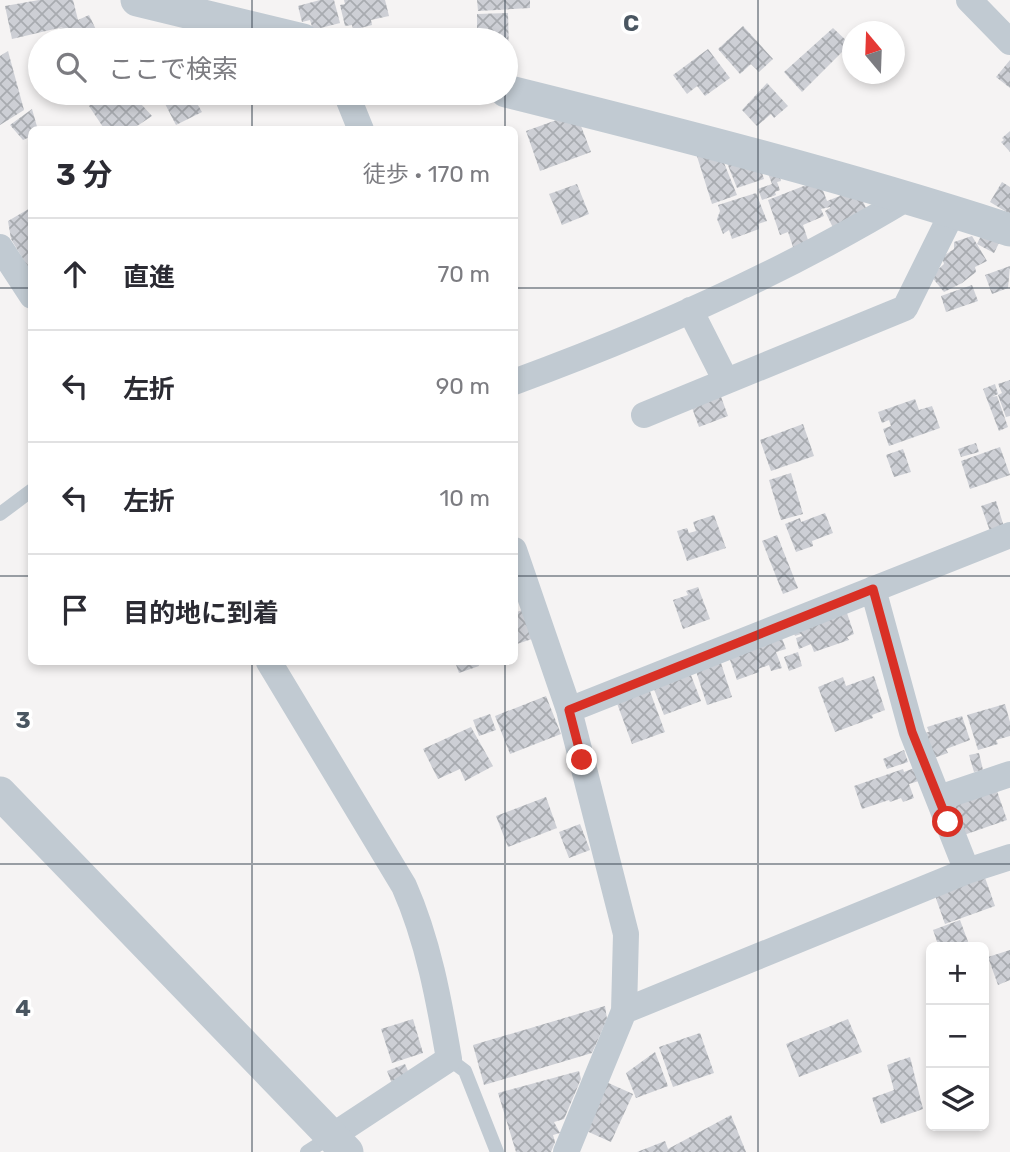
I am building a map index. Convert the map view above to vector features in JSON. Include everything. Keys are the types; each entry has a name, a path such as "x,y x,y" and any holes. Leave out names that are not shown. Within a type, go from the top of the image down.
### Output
{"street":[{"path":"137,0 253,28"},
{"path":"969,0 1010,41"},
{"path":"518,94 716,143 909,197 1010,230"},
{"path":"351,105 359,126"},
{"path":"518,381 595,352 690,310 821,247 909,197"},
{"path":"644,415 905,308 953,211"},
{"path":"0,247 28,290"},
{"path":"690,310 726,381"},
{"path":"569,710 1010,535"},
{"path":"518,562 569,710 626,934 624,1011 566,1152"},
{"path":"873,589 912,732 967,871"},
{"path":"0,793 329,1147 449,1059 419,919 404,886 271,665"},
{"path":"939,798 1010,774"},
{"path":"624,1011 967,871 1010,857"}],"lane":[{"path":"0,514 28,493"},
{"path":"449,1059 465,1071 498,1152"}],"building":[{"path":"39,0 73,0 78,20 89,15 95,28 28,28 28,35 12,39 5,6"},
{"path":"320,0 334,0 340,23 312,28 310,20 302,22 298,6"},
{"path":"344,0 385,0 389,16 371,20 372,25 361,28 345,26 340,5 345,4"},
{"path":"477,0 530,0 530,8 478,11"},
{"path":"508,13 508,28 477,28 477,14"},
{"path":"743,26 773,59 759,72 751,64 740,74 718,49"},
{"path":"833,28 842,36 842,52 802,92 784,72"},
{"path":"708,49 730,78 705,96 697,86 687,94 673,75"},
{"path":"8,51 24,110 0,125 0,56"},
{"path":"1010,60 1010,88 996,77"},
{"path":"767,83 788,106 774,118 771,114 757,126 742,110"},
{"path":"142,105 152,116 137,126 102,126 89,106"},
{"path":"166,105 198,105 202,112 176,125"},
{"path":"32,109 37,126 28,126 28,138 23,140 10,125"},
{"path":"576,113 591,152 540,171 526,131"},
{"path":"1010,131 1010,152 1001,142"},
{"path":"695,150 710,152 714,161 722,158 737,195 712,204"},
{"path":"757,158 764,179 737,188 727,163"},
{"path":"777,168 781,181 777,182 780,190 775,192 776,195 762,200 758,189 772,184 767,171"},
{"path":"819,180 827,201 840,196 839,193 859,192 869,215 834,230 825,211 830,207 821,209 824,216 803,225 810,246 794,250 788,232 780,235 768,200"},
{"path":"1002,182 1010,187 1010,214 990,202"},
{"path":"577,184 589,214 562,225 549,194"},
{"path":"756,193 767,221 758,224 759,229 732,239 729,230 723,234 717,219 720,211 718,205"},
{"path":"28,209 28,267 11,239 8,221"},
{"path":"983,232 1000,241 994,253 977,244"},
{"path":"972,236 987,261 975,267 976,272 962,283 944,292 931,276 944,264 942,257 954,249 954,242"},
{"path":"1010,266 1008,288 992,294 985,275"},
{"path":"972,285 978,301 946,312 941,296"},
{"path":"1010,380 1010,416 1006,417 998,395 1002,393 998,384"},
{"path":"995,384 998,394 992,397 997,396 1008,427 999,431 983,389"},
{"path":"720,394 728,416 699,427 691,405"},
{"path":"915,399 919,410 932,406 940,428 889,446 883,429 891,426 889,420 882,423 878,412"},
{"path":"803,424 814,456 771,471 760,440"},
{"path":"976,443 979,452 961,457 958,449"},
{"path":"1000,447 1010,475 970,489 961,461"},
{"path":"903,449 911,472 894,477 886,455"},
{"path":"791,473 803,514 781,520 769,480"},
{"path":"996,501 1005,530 991,534 981,506"},
{"path":"825,513 833,533 812,541 813,546 796,552 785,524 800,518 801,522"},
{"path":"714,515 726,548 687,561 677,531 687,528 689,533 696,531 693,522"},
{"path":"777,535 798,588 783,594 762,541"},
{"path":"698,587 710,619 683,629 673,600 688,595 686,591"},
{"path":"845,607 854,634 847,637 849,640 814,652 811,644 799,649 796,638 802,636 795,636 792,626"},
{"path":"522,610 532,639 518,644 518,612"},
{"path":"780,633 786,649 776,652 782,668 771,671 769,665 737,680 729,657"},
{"path":"798,652 802,666 789,671 784,657"},
{"path":"719,657 732,697 707,705 694,665"},
{"path":"456,665 479,665 479,666 459,673"},
{"path":"689,670 701,701 664,715 652,684"},
{"path":"874,676 885,710 872,715 873,718 835,732 818,687 843,677 846,686"},
{"path":"648,686 665,732 632,744 615,698"},
{"path":"546,696 561,734 510,754 495,716"},
{"path":"1005,704 1010,722 1010,736 996,740 998,744 978,750 967,715"},
{"path":"490,714 496,730 479,736 473,720"},
{"path":"962,716 970,740 946,749 948,753 931,759 923,733 929,732 927,727"},
{"path":"471,727 493,766 465,781 460,769 438,779 423,749"},
{"path":"904,750 908,762 887,769 883,759"},
{"path":"979,753 983,770 974,772 969,755"},
{"path":"917,767 922,780 909,784 914,798 903,802 901,798 890,802 889,800 862,809 854,786 903,769 904,772"},
{"path":"995,785 1007,820 961,836 948,802"},
{"path":"546,797 557,828 508,847 496,816"},
{"path":"580,824 590,850 569,858 559,832"},
{"path":"983,872 995,906 945,924 933,890"},
{"path":"960,920 968,942 937,942 933,930"},
{"path":"1010,950 1010,980 998,985 989,957"},
{"path":"605,1006 607,1019 592,1053 484,1085 473,1045"},
{"path":"413,1019 423,1053 392,1063 381,1029"},
{"path":"848,1019 862,1052 799,1077 786,1044"},
{"path":"700,1033 714,1073 673,1087 659,1047"},
{"path":"655,1052 668,1086 636,1098 626,1073"},
{"path":"910,1057 923,1109 881,1124 872,1098 894,1090 887,1065"},
{"path":"405,1064 411,1078 393,1086 387,1071"},
{"path":"579,1071 581,1079 564,1119 554,1122 560,1133 553,1135 555,1142 551,1152 516,1152 498,1093"},
{"path":"604,1081 633,1094 611,1142 582,1129"},
{"path":"731,1115 746,1152 637,1152 665,1141 668,1149"}],"route":[{"path":"582,760 569,710 873,589 912,732 948,822"}]}
